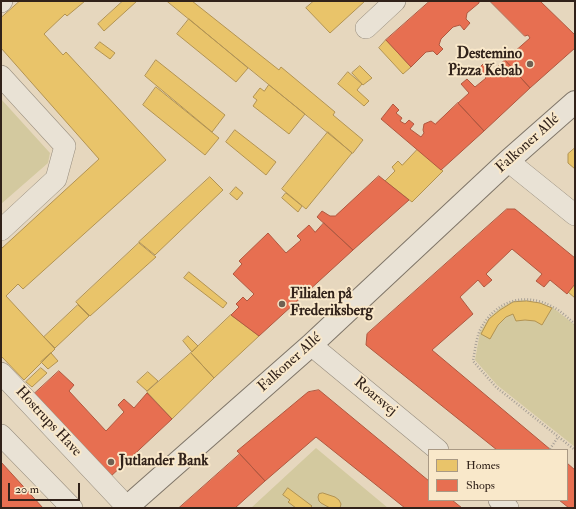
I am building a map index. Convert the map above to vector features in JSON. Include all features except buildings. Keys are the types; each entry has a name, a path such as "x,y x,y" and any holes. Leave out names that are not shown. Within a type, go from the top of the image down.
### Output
{"street":[{"path":"366,28 395,1"},
{"path":"1,76 65,146 56,179 1,230"},
{"name":"Falkoner Allé","path":"127,508 311,345 508,161 575,102"},
{"path":"508,161 575,215"},
{"name":"Roarsvej","path":"311,345 437,449"},
{"name":"Hostrups Have","path":"1,372 127,508"},
{"path":"1,435 72,508"},
{"path":"500,501 508,508"}],"path":[{"path":"575,324 552,307 526,298 513,301 500,307 488,318 479,332 473,361 496,387 575,450"},
{"path":"550,449 558,437"}],"shaded area":[{"path":"1,99 50,153 48,163 1,204"},
{"path":"527,300 552,307 575,325 575,447 497,385 475,360 480,332 489,318 500,308 513,301"},
{"path":"316,448 388,508 251,508"}],"place":[{"name":"Destemino Pizza Kebab","path":"530,64"},
{"name":"Filialen på Frederiksberg","path":"282,304"},
{"name":"Jutlander Bank","path":"111,462"}]}
